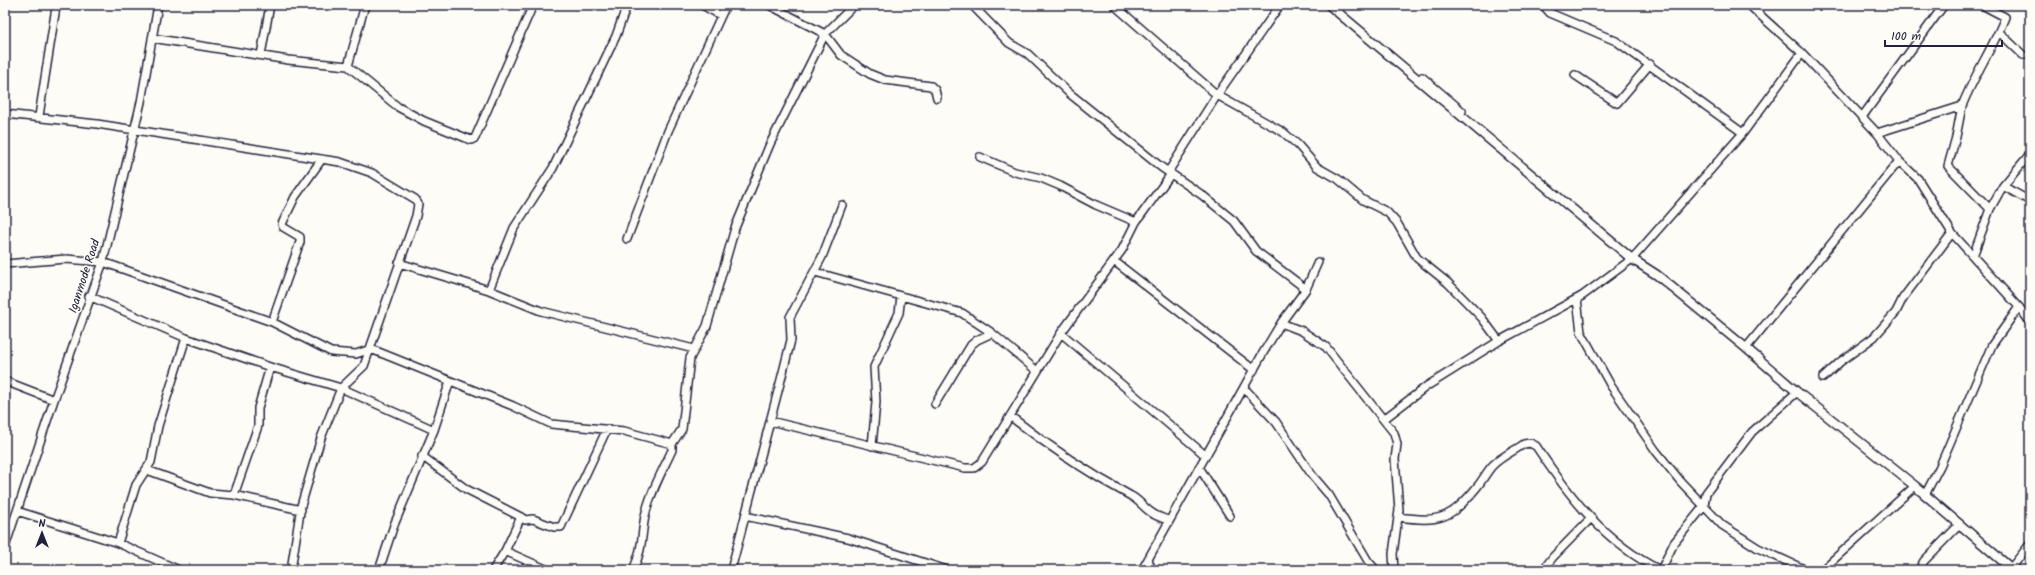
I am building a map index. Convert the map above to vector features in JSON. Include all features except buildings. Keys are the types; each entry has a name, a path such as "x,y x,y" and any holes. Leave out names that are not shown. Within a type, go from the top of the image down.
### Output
{"street":[{"name":"Iganmode Road","path":"5,547 89,296 103,262 134,131 158,5"},
{"path":"261,55 270,5"},
{"path":"348,66 365,5"},
{"path":"152,38 261,55 348,66 398,107 424,121 471,140 475,138 533,5"},
{"path":"489,290 514,228 553,168 616,36 627,5"},
{"path":"702,5 720,15"},
{"path":"626,239 668,131 720,15 726,5"},
{"path":"769,5 825,34 841,55 870,74 885,80 931,86 935,90 937,98"},
{"path":"633,570 639,556 645,518 652,493 672,450 672,444 682,429 690,358 707,326 735,228 770,144 825,34 854,5"},
{"path":"972,5 1009,43 1028,54 1069,93 1171,174 1202,195 1234,221 1256,251 1306,289"},
{"path":"1114,5 1217,95 1283,132 1298,145 1316,167 1338,179 1363,200 1387,212 1397,223 1417,258 1448,284 1485,322 1499,341"},
{"path":"770,422 965,468 974,468 982,462 1061,333 1114,261 1136,222 1171,174 1170,169 1217,95 1280,5"},
{"path":"1329,5 1632,259 1657,275 1746,348 1796,392 1915,486 2012,569 2030,544"},
{"path":"1543,5 1550,12 1616,41 1650,64 1743,133"},
{"path":"1749,5 1802,53 1877,133 1899,161 1918,179 1952,233 2020,307 2030,322"},
{"path":"1862,118 1944,5"},
{"path":"1982,5 2005,17 1999,32 1968,89 1962,106 1956,137 1948,166 1990,209"},
{"path":"39,116 56,7"},
{"path":"1999,32 2023,55"},
{"path":"1384,419 1427,386 1499,341 1577,299 1632,259 1743,133 1802,53"},
{"path":"1575,75 1617,103 1650,64"},
{"path":"1422,77 1632,259"},
{"path":"1877,133 1962,106"},
{"path":"5,114 39,116 351,164 363,169 415,199 418,204 418,210 371,349 364,366 341,388 321,438 301,510 291,570"},
{"path":"1973,256 1990,209 2003,186 2030,154"},
{"path":"980,157 1015,172 1041,178 1096,205 1136,222"},
{"path":"272,322 300,242 300,237 294,232 283,227 283,220 296,197 322,160"},
{"path":"1746,348 1899,161"},
{"path":"2003,186 2030,201"},
{"path":"732,570 791,340 790,318 815,272 842,204"},
{"path":"1823,378 1840,362 1874,337 1896,312 1903,298 1952,233"},
{"path":"5,264 66,260 103,262 272,322 331,352 356,354 371,349 513,406 550,424 624,431 672,444"},
{"path":"1114,261 1254,370"},
{"path":"1142,570 1205,455 1281,322 1306,289 1318,262"},
{"path":"399,263 489,290 541,311 694,349"},
{"path":"815,272 962,313 992,333 1037,372"},
{"path":"89,296 186,338 270,367 341,388 434,430"},
{"path":"872,446 876,402 874,367 899,313 901,296"},
{"path":"1577,299 1581,332 1611,386 1656,451 1681,482 1722,525 1758,548 1806,570"},
{"path":"1924,495 1940,466 1992,345 2020,307"},
{"path":"1281,322 1302,331 1326,347 1394,433 1397,444 1395,459 1399,510 1393,554 1394,570"},
{"path":"935,404 970,345 992,333"},
{"path":"1061,333 1205,455"},
{"path":"118,543 136,485 147,470 155,448 158,426 186,338"},
{"path":"234,495 258,426 258,408 270,367"},
{"path":"379,570 394,525 434,430 450,380"},
{"path":"5,381 54,400"},
{"path":"1244,388 1276,422 1312,475 1329,495 1368,561 1376,570"},
{"path":"1398,518 1427,520 1439,519 1455,510 1478,486 1495,463 1524,444 1530,443 1536,446 1575,502 1590,519 1639,560 1661,570 1674,543 1704,506 1706,493 1752,432 1796,392"},
{"path":"1010,416 1048,446 1084,467 1113,488 1132,497 1152,514 1169,521"},
{"path":"422,456 466,489 525,520 533,519 554,527 561,527 607,430"},
{"path":"1199,467 1230,516"},
{"path":"147,470 210,493 234,495 301,510"},
{"path":"1822,570 1915,486"},
{"path":"17,511 118,543 179,570"},
{"path":"745,516 848,538 947,570"},
{"path":"493,570 505,551 521,517"},
{"path":"1545,569 1590,519"},
{"path":"1919,570 1924,560 1960,524"},
{"path":"505,551 548,570"},
{"path":"1148,560 1152,570"}]}
